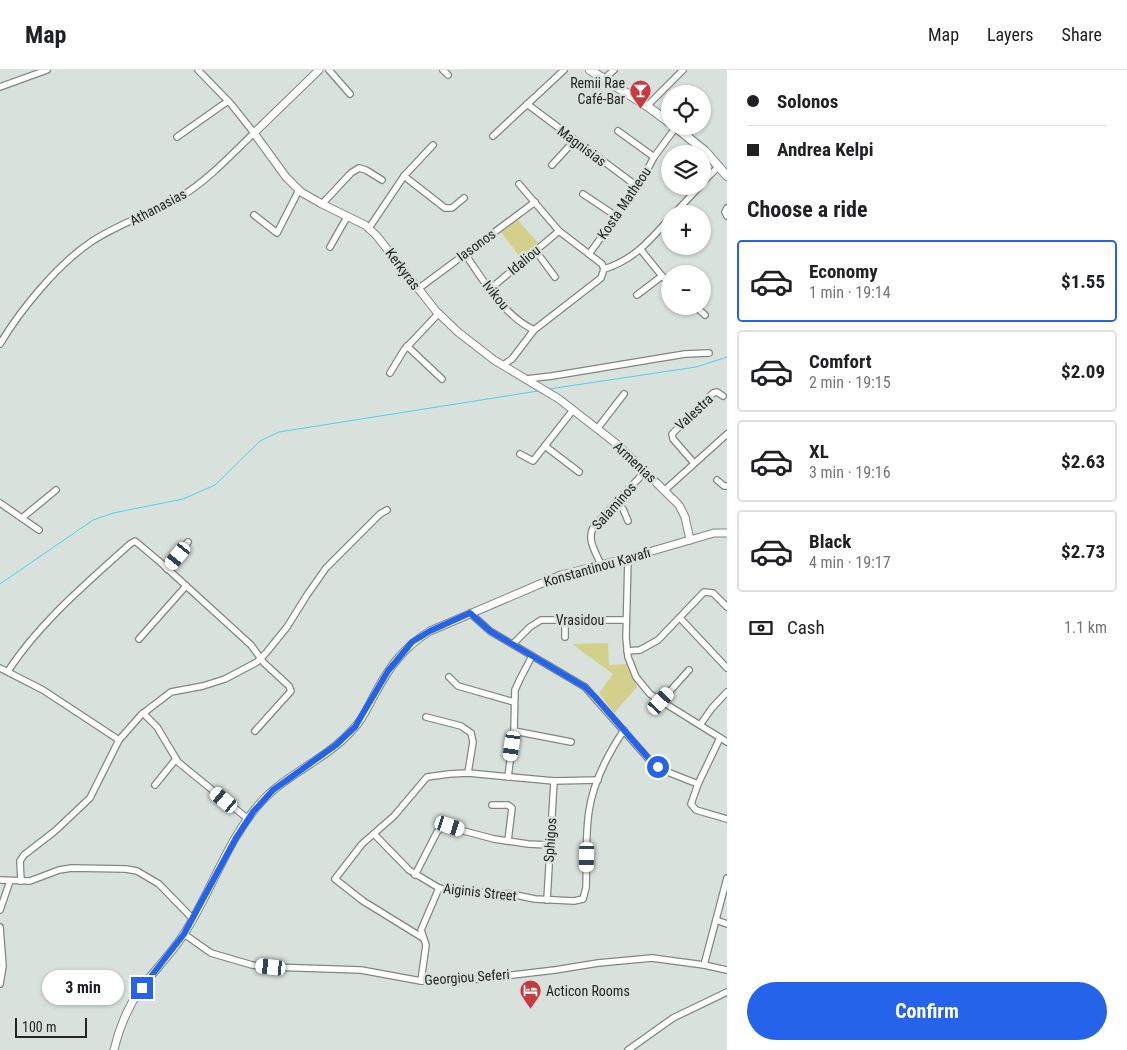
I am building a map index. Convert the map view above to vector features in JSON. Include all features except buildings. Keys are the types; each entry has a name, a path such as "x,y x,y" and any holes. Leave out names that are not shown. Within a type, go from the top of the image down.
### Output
{"main road":[{"path":"590,70 661,116"},
{"path":"685,135 705,151 727,176"}],"street":[{"path":"0,87 47,70"},
{"path":"198,70 228,101 254,133"},
{"name":"Athanasias","path":"0,344 14,320 60,268 90,243 183,195 209,176 319,70"},
{"path":"329,70 350,94"},
{"path":"443,70 448,75"},
{"path":"493,136 564,70"},
{"path":"604,79 614,70"},
{"path":"648,106 683,70"},
{"path":"177,137 228,101"},
{"name":"Magnisias","path":"527,104 638,187"},
{"path":"618,131 654,158"},
{"name":"Kerkyras","path":"254,133 286,177 299,190 368,228 383,243 439,313 481,351 559,399"},
{"name":"Kosta Matheou","path":"589,254 638,187 667,135"},
{"path":"552,166 574,141"},
{"path":"368,228 404,176 432,145"},
{"path":"711,174 719,166"},
{"path":"322,204 351,173 359,168 382,180"},
{"path":"404,176 445,208 452,208 464,198"},
{"path":"503,365 512,359 534,330 601,278 604,269 602,264 559,231 519,184"},
{"path":"254,215 277,233 299,190"},
{"path":"583,194 616,216"},
{"path":"682,205 692,195"},
{"name":"Iasonos","path":"418,289 535,202"},
{"path":"727,208 724,212 727,216"},
{"path":"330,247 347,217"},
{"path":"604,269 616,266 641,250 661,228"},
{"name":"Idaliou","path":"490,289 559,231"},
{"path":"535,250 555,277"},
{"path":"641,250 661,275"},
{"name":"Ivikou","path":"464,254 490,289 514,316 534,330"},
{"path":"637,295 661,277"},
{"path":"390,374 408,346 439,313"},
{"path":"408,346 442,379"},
{"path":"528,380 685,354 709,353"},
{"name":"Valestra","path":"694,463 673,439 672,434 713,393 717,392 723,396"},
{"path":"597,429 624,394"},
{"name":"Armenias","path":"559,399 619,446 665,490 683,511 690,540"},
{"path":"520,454 533,461 573,410"},
{"path":"665,490 727,434"},
{"path":"545,446 579,472"},
{"name":"Salaminos","path":"601,565 590,539 590,532 641,476"},
{"path":"717,480 724,486 727,486"},
{"path":"22,518 56,490"},
{"path":"616,502 623,509 628,521"},
{"path":"0,503 39,530"},
{"path":"21,881 20,860 90,798 119,740 143,713 171,692 204,686 225,679 260,658 287,627 326,568 380,514 387,510"},
{"name":"Konstantinou Kavafi","path":"114,1050 119,1030 132,1003 184,934 248,819 273,790 336,745 355,727 388,671 412,642 430,631 470,613 561,575 714,533 727,533"},
{"path":"8,671 29,642 75,594 132,542 140,544 167,568 251,646 260,658 291,689 255,731"},
{"path":"167,568 188,542"},
{"path":"628,558 627,652 638,681 648,692 661,701 727,742"},
{"path":"139,639 186,586"},
{"path":"627,652 640,650 658,640 699,595 707,591 714,593 727,608"},
{"path":"470,613 490,631 585,687 653,764 698,784"},
{"path":"680,618 727,668"},
{"name":"Vrasidou","path":"514,644 527,629 537,622 546,620 626,620"},
{"path":"565,620 565,637"},
{"path":"508,777 514,731 514,702 517,684 532,656"},
{"path":"0,668 43,690 119,740"},
{"path":"661,701 689,670"},
{"path":"448,677 458,686 514,702"},
{"path":"700,725 727,692"},
{"path":"143,713 157,727 176,759 248,819"},
{"path":"426,717 461,726 471,733 472,742 468,773"},
{"path":"423,938 363,901 335,879 362,844 394,816 427,777 468,773 554,781 598,780 624,730"},
{"path":"514,731 571,742"},
{"path":"720,738 692,798 692,806 696,810 727,818"},
{"path":"155,785 176,759"},
{"name":"Aiginis Street","path":"374,834 415,874 438,888 453,891 511,894 547,900 574,901 583,898 586,888 588,817 598,780"},
{"name":"Sphigos","path":"547,900 554,781"},
{"path":"492,805 508,804 512,808 508,842"},
{"path":"415,874 437,832 443,827 450,826 508,842 549,845"},
{"path":"0,880 30,881 59,870 72,868 137,871 159,884 192,918"},
{"path":"704,965 727,878"},
{"path":"0,910 10,880"},
{"path":"421,981 426,944 421,930 438,888"},
{"path":"716,920 727,924"},
{"path":"0,927 3,966 0,984"},
{"name":"Georgiou Seferi","path":"184,934 211,953 252,965 361,970 421,981 470,980 598,963 652,958 727,970"},
{"path":"628,1050 673,1018 727,992"}],"shaded area":[{"path":"517,219 538,243 520,257 501,232"},
{"path":"608,643 609,665 629,664 637,687 614,713 599,693 613,674 572,644"}],"waterway":[{"path":"549,389 696,367 727,357"},
{"path":"0,584 93,520 113,513 183,499 215,485 260,441 279,432 538,391"}],"place":[{"name":"Remii Rae Café-Bar","path":"641,110"},
{"name":"Acticon Rooms","path":"530,1010"}],"route":[{"path":"142,988 184,934 236,838 263,800 290,777 348,735 362,718 388,671 412,642 430,631 470,613 490,631 585,687 658,767"}]}
